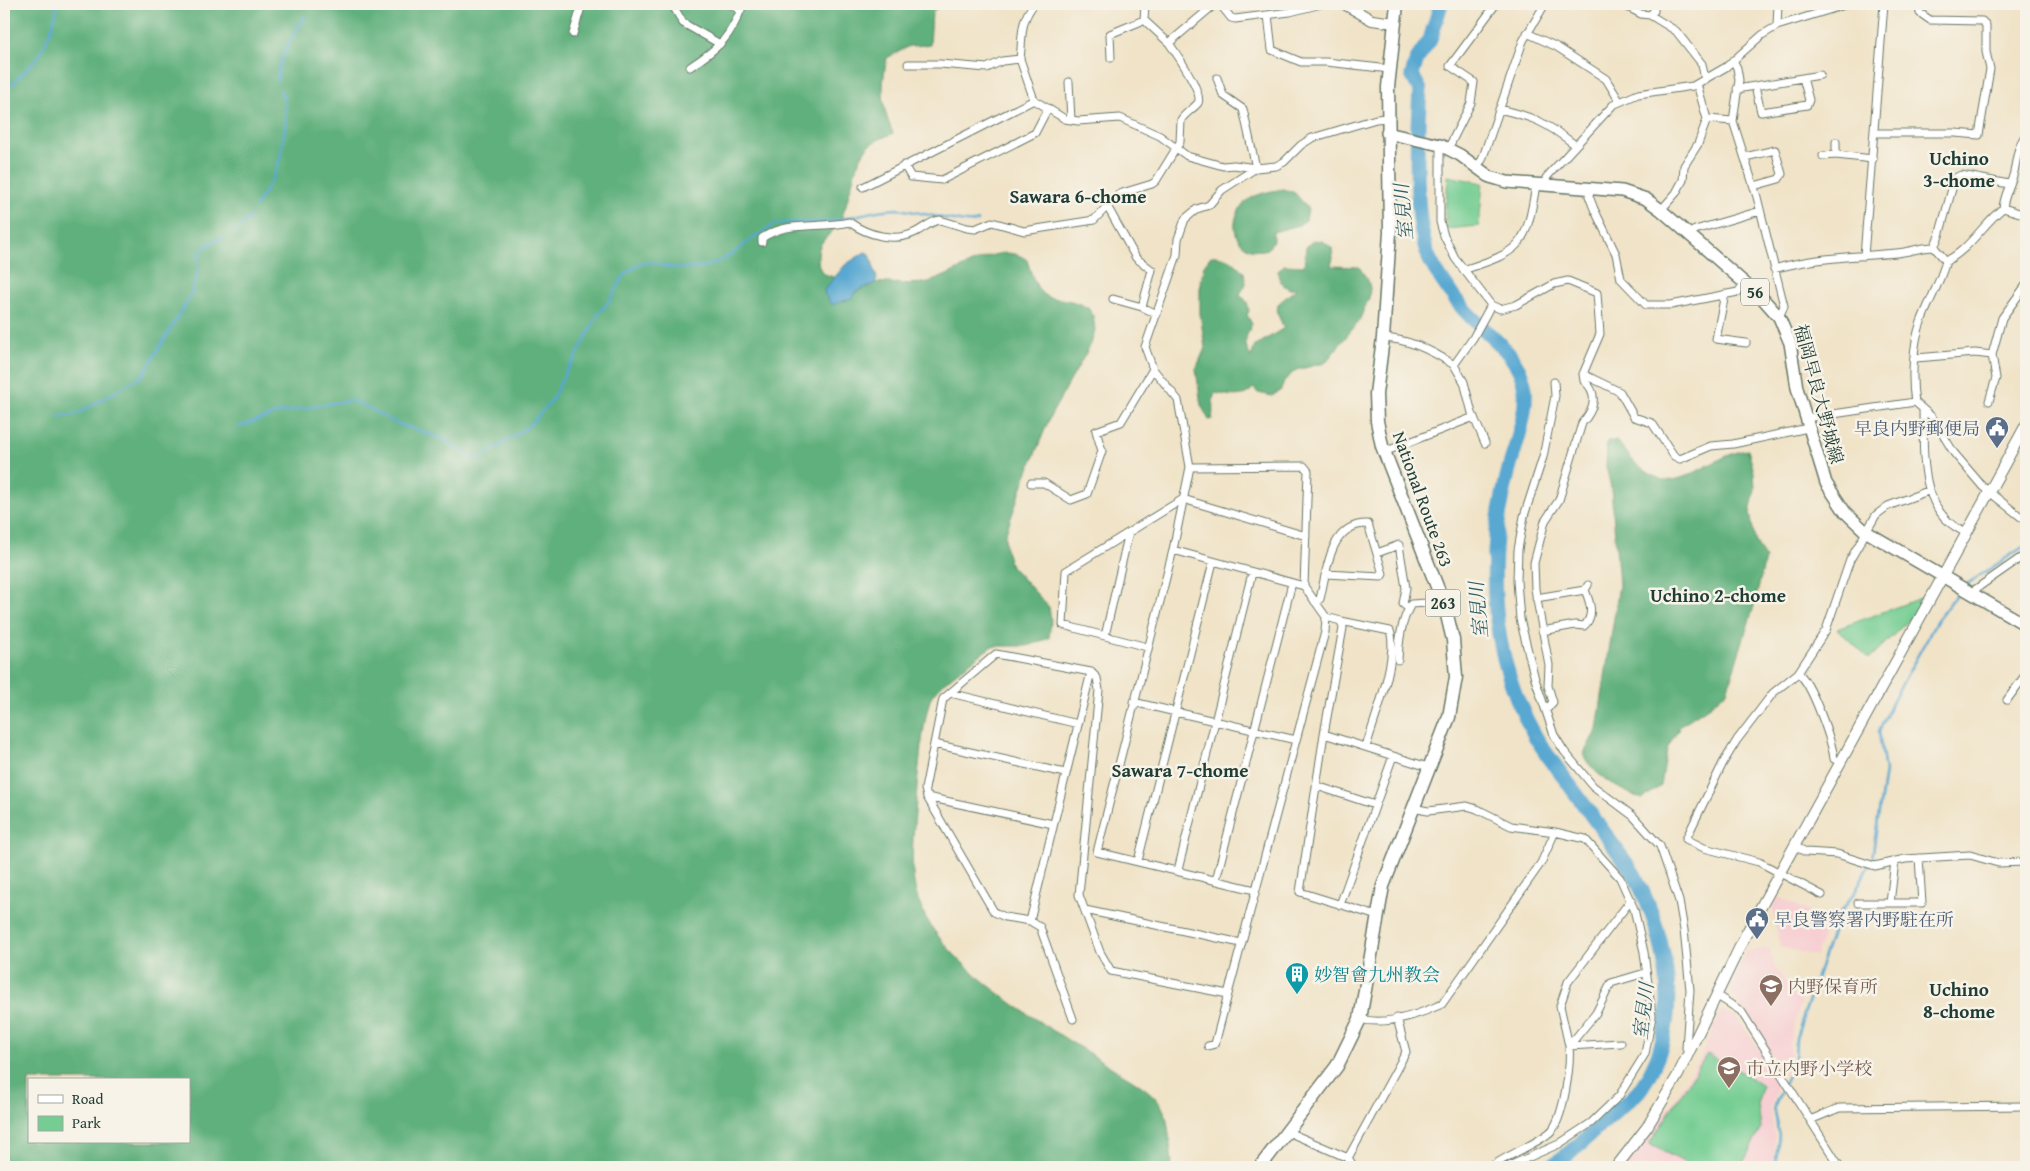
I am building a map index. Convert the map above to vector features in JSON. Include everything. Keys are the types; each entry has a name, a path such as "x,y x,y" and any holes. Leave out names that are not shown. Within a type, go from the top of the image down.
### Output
{"highway":[{"name":"National Route 263","path":"1260,1167 1337,1066 1360,1019 1376,916 1383,886 1449,717 1456,677 1454,640 1441,597 1384,452 1377,421 1376,394 1383,338 1390,232 1387,118 1397,4"}],"main road":[{"name":"56","path":"1387,134 1444,147"},
{"name":"福岡早良大野城線","path":"1444,147 1490,177 1507,182 1631,193 1646,199 1745,282 1779,317 1790,343 1797,388 1826,484 1845,512 1866,531 1943,578"},
{"name":"56","path":"1943,578 2026,625"}],"street":[{"path":"573,34 582,4"},
{"path":"672,4 684,23 720,44"},
{"path":"690,67 720,44 737,24 742,7 729,4"},
{"path":"1034,4 1025,16 1022,25 1020,59 1034,100 1071,120 1120,118 1160,136 1176,149 1196,160 1223,166 1234,165 1256,168 1276,166 1284,162 1301,145 1312,138 1376,119 1387,118"},
{"path":"1144,20 1145,4"},
{"path":"1169,43 1215,4"},
{"path":"1220,4 1231,18 1235,19 1268,15 1321,4"},
{"path":"1344,4 1372,20 1395,23"},
{"path":"1496,4 1450,66 1474,82 1471,103 1444,147 1440,222 1455,258 1491,305 1500,309 1516,305 1554,284 1568,281 1596,293 1600,334 1584,374 1584,380 1591,386 1594,401 1590,414 1582,422 1559,500 1545,521 1534,564 1536,598 1549,665 1548,686 1553,702 1547,709"},
{"path":"1475,168 1482,160 1527,33 1545,4"},
{"path":"1622,4 1641,14 1650,15 1676,31 1702,64 1705,80"},
{"path":"1650,15 1654,11 1654,4"},
{"path":"1777,26 1778,4"},
{"path":"1463,270 1502,258 1517,247 1530,219 1541,185 1574,144 1613,105 1638,94 1671,90 1697,84 1726,67 1762,34 1777,26 1848,4"},
{"path":"1864,256 1884,4"},
{"path":"1874,133 1955,132 1978,135 1990,69 1986,52 1986,25 1982,21 1930,20 1920,13 1918,4"},
{"path":"1268,15 1272,50 1301,62 1326,62 1390,69"},
{"path":"762,242 762,238 772,231 784,227 835,225 849,222 869,232 888,236 910,234 940,220 975,229 992,222 1024,231 1094,220 1119,194 1152,184 1180,142 1181,120 1199,102 1199,94 1192,82 1191,75 1169,43 1144,20"},
{"path":"1111,58 1110,34 1144,20"},
{"path":"1527,33 1557,47 1606,79 1620,102"},
{"path":"908,64 940,64 987,68 1002,61 1020,59"},
{"path":"1733,60 1738,68 1739,80 1733,121 1754,186 1784,306 1779,317"},
{"path":"1738,89 1820,75"},
{"path":"1217,78 1223,95 1244,109 1256,168"},
{"path":"1755,86 1761,112 1807,105 1808,100 1803,78"},
{"path":"1069,82 1071,120"},
{"path":"1661,210 1679,186 1684,166 1698,144 1707,119 1697,84"},
{"path":"863,187 1034,100"},
{"path":"904,165 911,177 942,180 1035,132 1048,108"},
{"path":"1499,109 1528,116 1550,125 1574,144"},
{"path":"1707,119 1733,121"},
{"path":"1946,261 1953,258 1977,235 1988,219 2003,208 2014,173 2015,160 2026,134"},
{"path":"1836,142 1836,155"},
{"path":"1745,157 1775,150 1782,174 1779,179 1754,186"},
{"path":"1822,156 1836,155 1873,159"},
{"path":"1097,852 1172,550 1190,467 1178,400 1153,369 1145,347 1177,255 1178,239 1185,219 1197,209 1209,205 1222,190 1256,168"},
{"path":"1934,247 1956,178 1961,175 1981,177 2010,184"},
{"path":"1590,188 1589,196 1616,254 1621,279 1646,305 1671,305 1738,292 1745,282"},
{"path":"1107,206 1136,258 1152,270 1142,307"},
{"path":"2003,208 2026,215"},
{"path":"1689,234 1695,230 1760,211"},
{"path":"1774,269 1800,262 1934,247"},
{"path":"1934,247 1946,261"},
{"path":"1946,261 1942,278 1921,322 1913,388 1915,402 1932,417 1954,453 1972,476 1990,493 2026,521"},
{"path":"1989,401 1996,378 1992,355 2002,318 2026,285"},
{"path":"1725,294 1716,339 1746,343"},
{"path":"1113,299 1142,307 1157,314"},
{"path":"1454,365 1473,338 1491,305"},
{"path":"1383,338 1395,338 1426,348 1454,365 1464,382 1474,417 1485,443"},
{"path":"1916,358 1976,353 1992,355"},
{"path":"1031,483 1044,483 1071,500 1087,494 1102,451 1096,430 1121,422 1153,369"},
{"path":"1584,374 1620,392 1634,417 1652,423 1674,456 1680,459 1710,446 1733,444 1807,423 1915,402"},
{"path":"1554,382 1554,396 1543,457 1524,516 1518,550 1517,581 1520,619 1554,735 1564,752 1593,786 1633,816 1660,846 1679,902 1684,930 1690,990 1686,1048 1690,1051"},
{"path":"1923,410 1925,472 1928,491 1939,512 1960,530 1967,533"},
{"path":"1384,452 1474,417"},
{"path":"1616,1167 1647,1127 1690,1051 1716,995 1780,872 2026,425"},
{"path":"1190,467 1304,466 1308,471 1304,586 1326,617 1390,632 1393,639 1391,662 1366,747"},
{"path":"1822,895 1759,862 1704,848 1686,839 1723,763 1737,740 1773,694 1798,672 1826,630 1850,560 1876,515 1888,506 1928,491"},
{"path":"1147,647 1063,625 1066,571 1183,499 1306,536"},
{"path":"1315,602 1320,599 1331,548 1342,534 1360,524 1368,524 1383,574 1381,577 1326,574"},
{"path":"1104,636 1129,532"},
{"path":"1377,553 1399,545 1406,588 1403,604 1408,608"},
{"path":"1172,550 1304,586"},
{"path":"1970,593 2026,554"},
{"path":"1138,861 1213,562"},
{"path":"1178,870 1252,573"},
{"path":"1216,880 1292,583"},
{"path":"1536,598 1587,588 1592,606 1588,623 1584,626 1575,625 1542,631"},
{"path":"1398,660 1400,634 1408,608 1411,604 1427,603 1441,597"},
{"path":"1208,1046 1215,1044 1325,632 1326,617"},
{"path":"1341,621 1343,628 1324,734 1300,892 1376,916"},
{"path":"1073,1019 1040,926 1005,917 994,912 927,797 925,789 943,699 996,654 1091,672 1097,678 1099,690 1085,850 1079,895 1100,952 1111,971 1228,994"},
{"path":"1030,922 1091,672"},
{"path":"1798,672 1810,687 1832,747 1834,759 1842,762"},
{"path":"2007,700 2026,674"},
{"path":"950,693 1078,724"},
{"path":"1133,702 1296,740"},
{"path":"1324,734 1428,767"},
{"path":"934,744 1066,773"},
{"path":"1340,905 1393,756"},
{"path":"1317,786 1376,805"},
{"path":"927,797 1053,824"},
{"path":"1413,808 1428,811 1467,806 1511,826 1556,832 1585,839 1605,859 1620,878 1631,900 1644,952 1652,1016 1645,1054 1619,1096 1591,1123 1559,1144 1507,1167"},
{"path":"1360,1019 1373,1022 1420,1014 1442,1004 1541,863 1556,832"},
{"path":"1794,846 1806,852 1837,854 1875,866 1895,860 1970,855 1998,862 2026,862"},
{"path":"1085,850 1178,870 1255,890"},
{"path":"1858,903 1922,903 1920,858"},
{"path":"1890,903 1895,860"},
{"path":"1491,1167 1504,1157 1553,1130 1562,1101 1570,1059 1560,1006 1568,982 1631,900"},
{"path":"1085,910 1242,943"},
{"path":"1569,1046 1596,1013 1611,983 1646,973"},
{"path":"1716,995 1741,1011 1780,1076 1840,1167"},
{"path":"1348,1158 1406,1052 1397,1018"},
{"path":"1569,1046 1621,1042"},
{"path":"1810,1120 1839,1108 2026,1106"},
{"path":"1288,1132 1348,1158 1354,1167"}],"shaded area":[{"path":"1776,896 1829,921 1816,956 1780,947 1772,904"},
{"name":"内野保育所","path":"1770,948 1774,966 1801,1002 1790,1040 1790,1058 1784,1075 1729,988 1746,951"},
{"name":"市立内野小学校","path":"1721,1010 1736,1016 1780,1079 1770,1111 1775,1137 1773,1167 1625,1167 1671,1105 1700,1058"}],"green space":[{"path":"4,4 941,4 932,13 930,45 909,46 887,58 883,96 886,114 893,133 872,143 866,149 855,174 841,219 823,241 819,249 819,266 822,272 839,278 902,284 923,283 935,280 989,256 1003,253 1015,254 1027,260 1038,289 1044,295 1050,298 1075,302 1088,308 1093,315 1095,330 1091,344 1050,417 1005,535 1006,550 1011,566 1049,607 1051,621 1049,638 1027,646 992,646 933,694 924,728 918,778 912,850 915,887 918,899 930,924 949,949 973,972 1030,1015 1147,1090 1159,1102 1167,1121 1172,1161 1171,1167 4,1167"},
{"path":"1448,176 1483,183 1479,226 1447,229 1445,213"},
{"path":"1284,189 1295,193 1308,209 1306,220 1299,225 1273,232 1273,241 1268,249 1250,249 1238,238 1235,231 1237,214 1250,199 1267,192"},
{"path":"1313,240 1323,241 1332,248 1333,258 1331,266 1359,267 1368,280 1370,288 1369,298 1359,321 1325,363 1296,370 1284,381 1281,390 1272,396 1258,393 1253,388 1249,392 1240,395 1215,393 1212,419 1209,420 1201,405 1196,369 1205,348 1200,313 1200,284 1204,265 1211,256 1221,257 1233,262 1244,272 1246,284 1240,294 1247,302 1249,311 1247,315 1252,324 1246,340 1251,357 1255,346 1284,328 1277,313 1278,304 1298,287 1290,289 1285,286 1280,280 1278,271 1284,265 1304,266 1306,247"},
{"path":"1607,441 1616,441 1637,465 1655,477 1664,480 1683,477 1727,456 1748,450 1754,472 1755,489 1750,513 1755,540 1765,559 1755,603 1727,691 1711,705 1681,725 1667,749 1661,786 1642,799 1609,782 1594,770 1583,755 1597,729 1619,585 1611,488 1606,466"},
{"path":"1923,597 1915,614 1869,659 1837,629"},
{"name":"市立内野小学校","path":"1707,1054 1742,1072 1762,1086 1758,1104 1761,1128 1742,1165 1731,1160 1727,1167 1693,1167 1649,1144"}],"water":[{"path":"865,252 870,254 877,279 874,284 855,292 852,298 832,305 824,290 845,265"}],"waterway":[{"path":"4,93 39,56 52,28 58,4"},
{"path":"310,8 312,4"},
{"name":"室見川","path":"1441,4 1430,40 1417,59 1412,75 1420,90 1417,176 1420,221 1424,241 1429,258 1442,280 1466,312 1507,352 1522,375 1525,389 1523,418 1510,465 1496,537 1496,613 1505,663 1522,711 1538,741 1634,874 1656,926 1663,953 1667,981 1668,1009 1664,1036 1655,1063 1641,1088 1584,1140 1550,1167"},
{"path":"277,81 283,56 305,16"},
{"path":"271,181 278,166 284,133 285,103 280,90"},
{"path":"255,207 268,186"},
{"path":"639,264 649,262 679,268 705,266 725,258 773,225 788,222 826,222 880,210 897,209 964,222 978,221"},
{"path":"234,232 250,216"},
{"path":"198,262 198,257 203,249 223,238"},
{"path":"239,427 278,413 350,400 396,423 441,438 468,455 481,458 529,426 552,400 599,313 610,300 625,274 637,265"},
{"path":"57,417 77,414 142,376 191,295 199,267"},
{"path":"1964,586 2026,545"},
{"path":"1775,1167 1779,1135 1774,1112 1776,1102 1795,1061 1796,1038 1837,918 1855,892 1872,859 1885,771 1879,732 1893,700 1938,619 1960,590"}],"place":[{"name":"早良内野郵便局","path":"1997,449"},
{"name":"早良警察署内野駐在所","path":"1757,940"},
{"name":"妙智會九州教会","path":"1297,995"},
{"name":"内野保育所","path":"1771,1007"},
{"name":"市立内野小学校","path":"1729,1089"}],"district":[{"name":"Uchino 3-chome","path":"1959,169"},
{"name":"Sawara 6-chome","path":"1078,196"},
{"name":"Uchino 2-chome","path":"1718,595"},
{"name":"Sawara 7-chome","path":"1180,770"},
{"name":"Uchino 8-chome","path":"1959,1000"}]}
